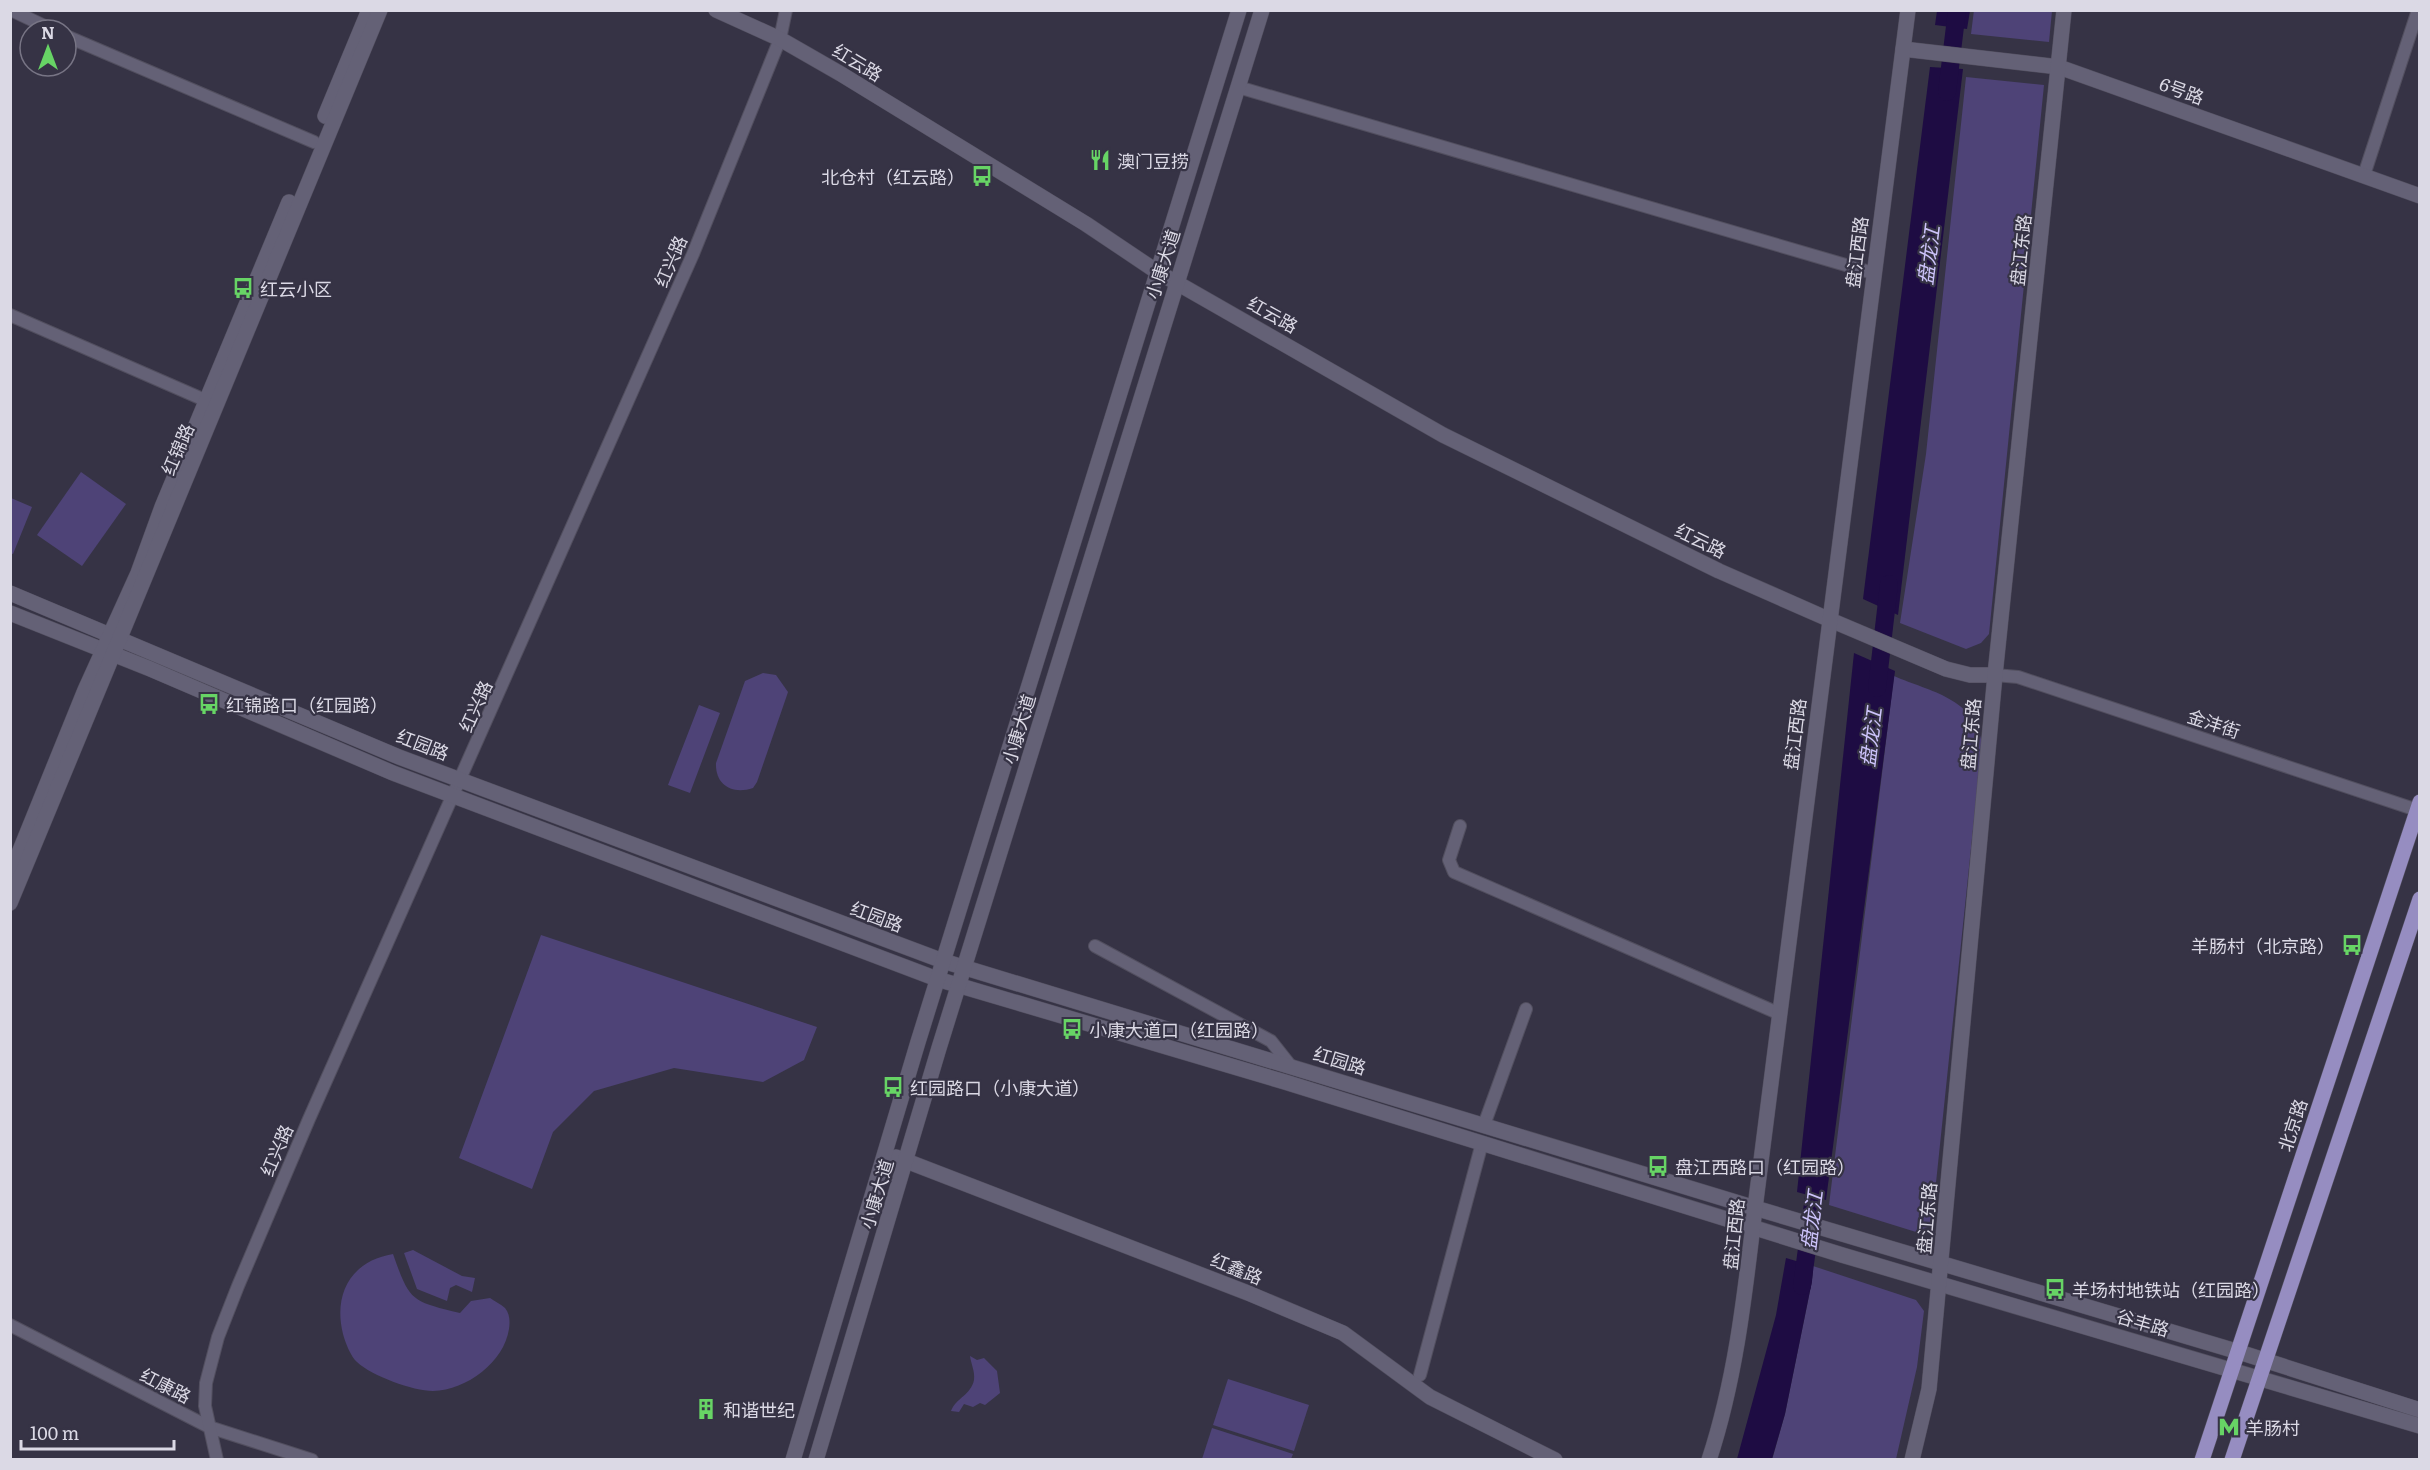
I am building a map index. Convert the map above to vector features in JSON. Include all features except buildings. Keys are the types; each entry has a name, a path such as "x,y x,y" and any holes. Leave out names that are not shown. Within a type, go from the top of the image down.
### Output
{"main road":[{"name":"红锦路","path":"116,636 207,401 369,10"},
{"name":"红锦路","path":"10,874 116,636 380,10"},
{"name":"红云路","path":"716,10 780,39 1086,224 1156,271 1443,435 1709,566 1828,619 1946,669 1970,675 1995,675"},
{"name":"小康大道","path":"793,1460 943,961 1239,10"},
{"name":"小康大道","path":"816,1460 958,986 1262,10"},
{"name":"盘江西路","path":"1709,1460 1737,1349 1750,1266 1755,1208 1828,619 1908,10"},
{"name":"盘江东路","path":"1912,1460 1929,1389 1995,675 2064,10"},
{"name":"6号路","path":"1903,49 2059,67 2420,196"},
{"name":"红园路","path":"10,592 399,757 943,961 1755,1208"},
{"name":"红园路","path":"10,613 393,773 938,979 1753,1226"},
{"name":"红锦路","path":"10,903 108,654"},
{"name":"北京路","path":"2202,1460 2419,808"},
{"path":"2232,1460 2420,899"},
{"name":"红鑫路","path":"885,1154 906,1160 1248,1293 1343,1333 1430,1397 1555,1460"},
{"name":"谷丰路","path":"1755,1208 1785,1215 2239,1352 2420,1410"},
{"name":"谷丰路","path":"1753,1226 1842,1255 2420,1426"}],"street":[{"path":"12,10 28,18"},
{"name":"红兴路","path":"217,1460 205,1406 206,1383 222,1327 309,1119 455,796 693,254 780,39 786,10"},
{"path":"2364,175 2418,10"},
{"path":"78,41 314,142"},
{"path":"1238,87 1873,273"},
{"path":"10,315 207,401"},
{"name":"金沣街","path":"1995,675 2018,677 2419,808"},
{"path":"1460,826 1449,860 1454,872 1780,1014"},
{"path":"1095,946 1271,1041 1290,1065"},
{"path":"1484,1125 1526,1009"},
{"path":"1420,1375 1482,1143"},
{"name":"红康路","path":"10,1325 209,1427 312,1460"}],"shaded area":[{"path":"1974,10 2052,11 2049,42 1971,34"},
{"path":"1966,77 2044,85 1989,634 1981,643 1966,649 1900,623 1926,454"},
{"path":"81,472 126,504 82,566 37,535"},
{"path":"11,498 32,507 13,554 10,553"},
{"path":"763,673 776,675 788,692 757,782 753,788 732,789 718,777 716,763 745,681"},
{"path":"1894,676 1936,692 1960,706 1970,716 1982,743 1932,1221 1928,1227 1916,1232 1829,1205"},
{"path":"699,705 720,713 690,793 668,785"},
{"path":"541,935 817,1027 804,1060 763,1082 674,1068 594,1091 553,1132 532,1189 459,1158"},
{"path":"413,1250 462,1276 475,1278 472,1292 456,1285 450,1288 447,1301 417,1289 404,1253"},
{"path":"393,1254 409,1291 422,1302 460,1313 471,1301 490,1298 505,1308 509,1321 506,1341 492,1363 471,1380 459,1386 433,1391 404,1386 364,1367 355,1360 348,1349 343,1334 341,1306 348,1282 366,1264"},
{"path":"1813,1266 1916,1300 1924,1311 1917,1367 1896,1459 1772,1460 1785,1414 1812,1281"},
{"path":"970,1356 977,1360 984,1358 997,1371 1000,1393 985,1405 980,1403 973,1407 964,1404 959,1412 951,1411 967,1393 974,1380"},
{"path":"1228,1379 1309,1405 1294,1451 1213,1425"},
{"path":"1212,1428 1293,1454 1291,1459 1202,1459"}],"water":[{"path":"1937,11 1970,11 1967,29 1935,25"},
{"path":"1930,67 1963,69 1898,615 1863,599"},
{"path":"1854,653 1895,671 1826,1200 1797,1192"},
{"path":"1786,1258 1813,1266 1812,1281 1785,1414 1772,1459 1737,1459 1776,1315"}],"waterway":[{"name":"盘龙江","path":"1947,92 1957,10"},
{"name":"盘龙江","path":"1877,688 1889,584"},
{"name":"盘龙江","path":"1802,1286 1817,1174"}],"place":[{"name":"澳门豆捞","path":"1100,160"},
{"name":"北仓村（红云路）","path":"982,176"},
{"name":"红云小区","path":"243,288"},
{"name":"红锦路口（红园路）","path":"209,704"},
{"name":"羊肠村（北京路）","path":"2352,945"},
{"name":"小康大道口（红园路）","path":"1072,1029"},
{"name":"红园路口（小康大道）","path":"893,1087"},
{"name":"盘江西路口（红园路）","path":"1658,1166"},
{"name":"羊场村地铁站（红园路）","path":"2055,1289"},
{"name":"和谐世纪","path":"706,1409"},
{"name":"羊肠村","path":"2229,1427"}]}
